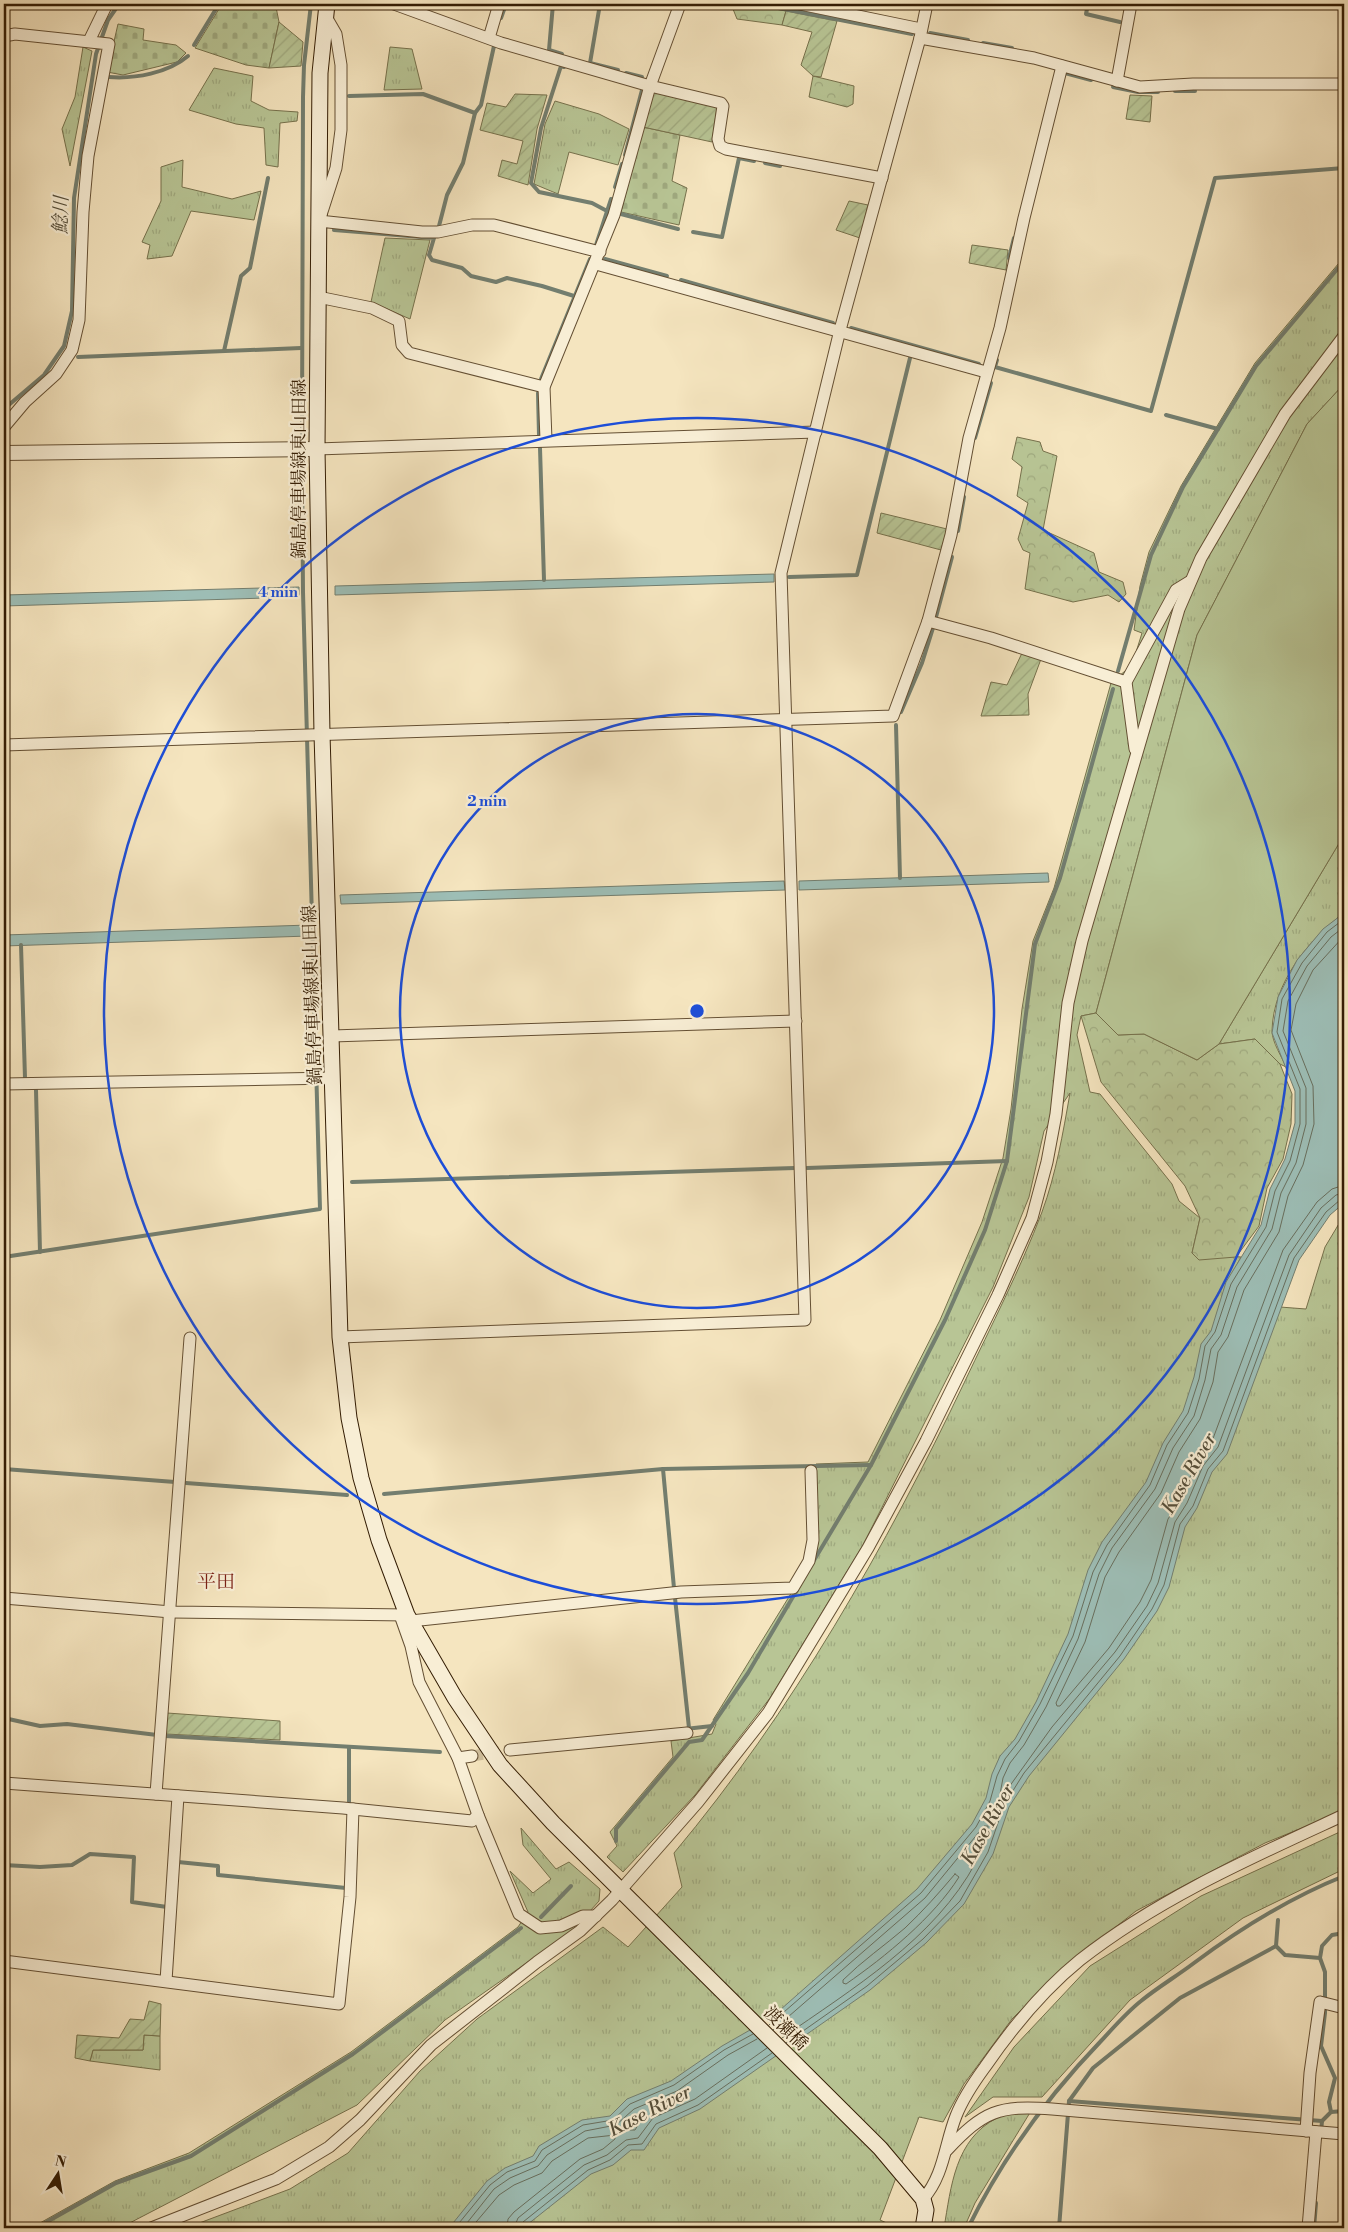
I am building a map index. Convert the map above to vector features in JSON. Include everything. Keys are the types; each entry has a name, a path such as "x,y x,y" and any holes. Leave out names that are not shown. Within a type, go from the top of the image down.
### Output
{"main road":[{"name":"鍋島停車場線東山田線","path":"326,9 320,73 317,449 312,734 332,1036 322,1078 340,1337 349,1418 361,1478 379,1540 406,1617 455,1698 500,1765 552,1822 624,1893"},
{"name":"渡瀬橋","path":"624,1893 880,2148 918,2194"},
{"path":"918,2194 926,2210 923,2228"}],"street":[{"path":"89,41 107,4"},
{"path":"394,4 489,38 650,86 722,103 718,140 720,146 726,149 882,178"},
{"path":"489,38 499,4"},
{"path":"546,440 544,386 596,264 614,215 650,86 680,4"},
{"path":"800,4 920,34 1034,58 1117,81 1152,88 1193,84 1344,84"},
{"path":"340,1337 805,1320 781,573 840,330 927,4"},
{"path":"1117,81 1131,4"},
{"path":"326,9 336,34 341,65 341,130 336,168 319,221 422,232 438,232 472,224 494,225 600,252"},
{"path":"4,36 15,34 109,44 88,156 83,212 79,320 72,350 56,374 25,402 4,427"},
{"path":"4,745 893,716 928,621 951,535 969,438 986,372 1000,328 1024,218 1062,66"},
{"path":"596,264 840,330 986,372"},
{"path":"318,297 372,308 399,321 402,346 409,353 544,386"},
{"path":"151,2228 276,2179 330,2147 360,2120 431,2045 537,1962 580,1931 624,1893 768,1714 868,1548 926,1441 998,1295 1032,1218 1047,1162 1056,1114 1068,1003 1082,941 1136,754 1189,582 1285,414 1344,336"},
{"path":"4,453 317,449 816,432"},
{"path":"1136,754 1126,682 1176,590 1189,582"},
{"path":"928,621 991,638 1126,682"},
{"path":"332,1036 796,1021"},
{"path":"4,1084 322,1078"},
{"path":"156,1794 190,1338"},
{"path":"4,1598 171,1612 406,1617 681,1592 793,1588 809,1561 813,1540 811,1471"},
{"path":"406,1617 419,1682 458,1758 478,1815 519,1914 529,1923 540,1928 561,1926 583,1916 596,1916"},
{"path":"510,1750 687,1733"},
{"path":"458,1758 472,1756"},
{"path":"4,1783 353,1809 472,1821 478,1815"},
{"path":"166,1982 178,1796"},
{"path":"4,1961 339,2004 350,1897 353,1809"},
{"path":"918,2194 934,2183 947,2150 956,2115 968,2091 1018,2023 1052,1986 1079,1961 1154,1909 1188,1890 1344,1815"},
{"path":"1308,2228 1312,2127 1310,2072 1324,2003 1344,2008"},
{"path":"947,2150 968,2128 987,2114 1001,2109 1034,2107 1068,2111 1312,2127 1344,2134"}],"green space":[{"path":"222,4 268,4 276,7 279,22 269,68 246,65 195,48"},
{"path":"736,4 748,4 786,11 782,25 737,19 733,9"},
{"path":"786,11 837,21 821,77 813,76 801,65 812,32 782,25"},
{"path":"279,22 303,42 301,66 269,68"},
{"path":"118,24 144,29 143,40 176,45 186,53 177,62 123,75 107,72"},
{"path":"83,47 92,51 70,166 62,129 75,97"},
{"path":"390,47 412,49 422,89 384,90"},
{"path":"214,68 253,76 251,101 269,110 298,112 297,121 280,123 278,167 266,165 264,128 236,124 189,110"},
{"path":"813,76 854,86 853,104 847,107 809,97"},
{"path":"653,90 717,107 712,142 643,127"},
{"path":"515,94 547,95 537,129 528,185 498,176 502,160 517,164 523,141 480,130 487,103 506,107"},
{"path":"1130,95 1152,96 1150,122 1126,119"},
{"path":"555,101 599,114 629,129 618,165 569,152 558,194 534,184 545,124"},
{"path":"643,127 680,135 672,181 687,188 679,225 621,212"},
{"path":"183,160 182,187 232,199 261,191 254,220 191,211 172,256 147,259 150,245 142,242 161,201 161,167"},
{"path":"849,201 868,205 860,238 836,230"},
{"path":"385,238 430,240 410,319 371,302"},
{"path":"972,245 1008,250 1006,270 969,263"},
{"path":"1344,257 1344,384 1307,424 1197,635 1096,1013 1081,1016 1077,1035 1090,1092 1100,1094 1172,1184 1179,1201 1200,1218 1192,1253 1241,1257 1224,1290 1280,1307 1306,1309 1325,1247 1340,1222 1344,1238 1344,1811 1265,1843 1136,1911 1060,1971 1012,2019 964,2084 943,2122 919,2117 880,2220 898,2228 186,2228 290,2189 348,2153 420,2071 477,2019 603,1927 628,1947 682,1887 674,1853 758,1743 797,1685 869,1566 935,1443 1005,1298 1042,1212 1055,1168 1070,1093 1044,1131 1029,1197 993,1287 863,1545 770,1698 695,1795 623,1872 607,1857 617,1846 610,1832 673,1757 671,1741 712,1734 716,1724 713,1720 816,1553 816,1464 868,1462 940,1320 982,1222 1003,1158 1011,1109 1022,1009 1033,941 1054,888 1111,683 1132,665 1142,633 1134,630 1140,586 1149,552 1181,486 1255,363"},
{"path":"1344,384 1344,835 1219,1044 1197,1060 1144,1034 1118,1035 1096,1013 1197,635 1307,424"},
{"path":"1017,437 1040,442 1043,451 1057,456 1043,530 1094,553 1099,572 1123,582 1126,594 1119,602 1108,595 1073,602 1025,589 1030,553 1023,550 1018,539 1028,503 1017,496 1022,467 1012,459"},
{"path":"881,513 947,529 941,550 877,533"},
{"path":"1022,653 1041,659 1028,694 1029,715 981,716 991,682 1007,685"},
{"path":"1344,835 1344,913 1318,936 1295,964 1279,996 1274,1013 1272,1035 1286,1067 1280,1064 1255,1039 1219,1044"},
{"path":"1096,1013 1118,1035 1144,1034 1197,1060 1219,1044 1255,1039 1280,1064 1292,1094 1291,1124 1283,1159 1267,1188 1259,1226 1236,1257 1199,1260 1192,1253 1200,1218 1185,1186 1101,1082 1081,1016"},
{"path":"167,1713 280,1721 280,1740 166,1734"},
{"path":"521,1828 556,1869 569,1862 600,1889 599,1901 572,1931 445,2020 357,2105 120,2228 31,2228 115,2181 189,2153 351,2052 518,1927 528,1912 510,1871 533,1893 551,1879 523,1845"},
{"path":"1344,1830 1344,1869 1243,1918 1130,2000 1042,2097 993,2097 965,2117 1014,2047 1090,1966 1201,1896"},
{"path":"149,2001 161,2004 160,2036 144,2035 143,2050 93,2050 90,2061 75,2058 77,2035 119,2038 130,2019 144,2020"},
{"path":"144,2035 160,2036 160,2070 90,2061 93,2050 143,2050"},
{"path":"1031,2111 975,2203 964,2228 944,2228 949,2196 957,2166 972,2138 983,2127 1001,2116"}],"water":[{"path":"774,574 774,582 335,595 335,586"},
{"path":"299,587 299,597 4,606 4,595"},
{"path":"1048,873 1049,882 799,890 799,881"},
{"path":"784,881 785,890 341,904 340,895"},
{"name":"Kase River","path":"1344,913 1344,1203 1330,1215 1299,1260 1227,1454 1212,1472 1197,1508 1185,1527 1169,1587 1157,1611 1124,1659 1029,1776 1009,1807 993,1854 964,1904 926,1943 870,1990 700,2109 659,2128 644,2150 631,2150 613,2165 591,2174 523,2228 449,2228 487,2181 505,2168 533,2156 539,2146 582,2120 610,2116 627,2099 671,2081 722,2046 771,2018 917,1889 972,1824 986,1798 992,1774 1000,1756 1015,1739 1036,1702 1068,1634 1088,1570 1102,1542 1146,1482 1163,1443 1183,1411 1194,1377 1201,1344 1211,1331 1226,1282 1261,1225 1270,1189 1285,1159 1295,1123 1295,1091 1272,1033 1278,997 1297,960 1323,929"},
{"path":"309,925 309,936 4,946 4,935"}],"pier":[{"path":"769,2016 797,2044 778,2058 748,2028"}],"waterway":[{"name":"鯰川","path":"4,409 44,375 64,346 72,311 74,198 96,54 108,20 119,4"},
{"path":"194,45 219,4"},
{"path":"302,439 303,97 304,65 311,4"},
{"path":"501,18 506,4"},
{"path":"553,4 549,50 562,54"},
{"path":"600,4 590,63 618,70"},
{"path":"758,4 912,34"},
{"path":"1088,4 1086,14 1120,22"},
{"path":"930,33 968,40"},
{"path":"983,43 1012,48"},
{"path":"439,226 447,195 463,163 475,113 481,105 494,46"},
{"path":"109,77 151,74 171,67 188,56"},
{"path":"564,67 561,66 541,128 531,183 539,192 592,203 607,211"},
{"path":"626,73 642,77"},
{"path":"1065,73 1091,80"},
{"path":"1113,87 1138,92 1158,92"},
{"path":"625,155 642,90"},
{"path":"1175,91 1195,91"},
{"path":"349,96 423,94 475,113"},
{"path":"693,232 722,237 739,158 754,161"},
{"path":"765,163 780,166"},
{"path":"615,187 622,164"},
{"path":"997,360 995,367 1151,411 1215,178 1344,168"},
{"path":"224,351 241,276 250,268 268,178"},
{"path":"596,245 611,199"},
{"path":"621,214 678,229"},
{"path":"334,230 434,238 429,255 432,260 462,268 471,276 496,282 507,278 574,296"},
{"path":"1009,258 1014,238"},
{"path":"541,379 590,259"},
{"path":"605,259 667,276"},
{"path":"1118,671 1151,555 1183,487 1256,366 1344,261"},
{"path":"681,280 833,323"},
{"path":"851,328 979,364"},
{"path":"78,357 301,348"},
{"path":"789,577 857,575 910,358"},
{"path":"975,438 991,383"},
{"path":"538,393 539,435"},
{"path":"1166,415 1218,429"},
{"path":"540,448 544,580"},
{"path":"4,1257 320,1209 303,592 302,458"},
{"path":"958,531 964,497"},
{"path":"936,617 952,557"},
{"path":"901,712 922,663 933,628"},
{"path":"813,1562 871,1465 945,1320 985,1230 1007,1161 1035,944 1060,878 1113,689"},
{"path":"896,725 900,878"},
{"path":"21,945 25,1078"},
{"path":"36,1090 40,1252"},
{"path":"807,1168 1007,1161"},
{"path":"352,1182 795,1168"},
{"path":"384,1494 663,1469 871,1465"},
{"path":"4,1469 175,1482"},
{"path":"663,1469 674,1588"},
{"path":"186,1483 347,1495"},
{"path":"616,1841 616,1829 689,1742 702,1740 748,1673 797,1590"},
{"path":"675,1598 689,1728"},
{"path":"4,1718 40,1726 67,1724 157,1735"},
{"path":"685,1729 712,1726"},
{"path":"165,1736 440,1752"},
{"path":"349,1747 349,1802"},
{"path":"4,1865 40,1867 72,1865 90,1854 134,1857 132,1902 167,1907"},
{"path":"178,1864 178,1862 218,1866 218,1875 346,1888 346,1886"},
{"path":"968,2228 981,2202 1027,2129 1081,2062 1131,2010 1154,1991 1248,1926 1304,1894 1344,1876"},
{"path":"541,1917 571,1886"},
{"path":"1278,1920 1276,1946 1285,1955 1320,1958 1325,1972 1325,2013 1321,2046 1335,2078 1329,2102 1331,2112 1322,2121 1321,2132"},
{"path":"36,2228 116,2183 191,2156 353,2054 521,1928"},
{"path":"1320,1958 1322,1946 1332,1935 1344,1933"},
{"path":"1069,2101 1093,2068 1180,1998 1276,1946"},
{"path":"1059,2228 1069,2101 1322,2121"},
{"path":"1331,2112 1344,2111"},
{"path":"1314,2228 1316,2203"}],"tunnel":[{"path":"472,1756 510,1750"}],"district":[{"name":"平田","path":"216,1581"}]}
